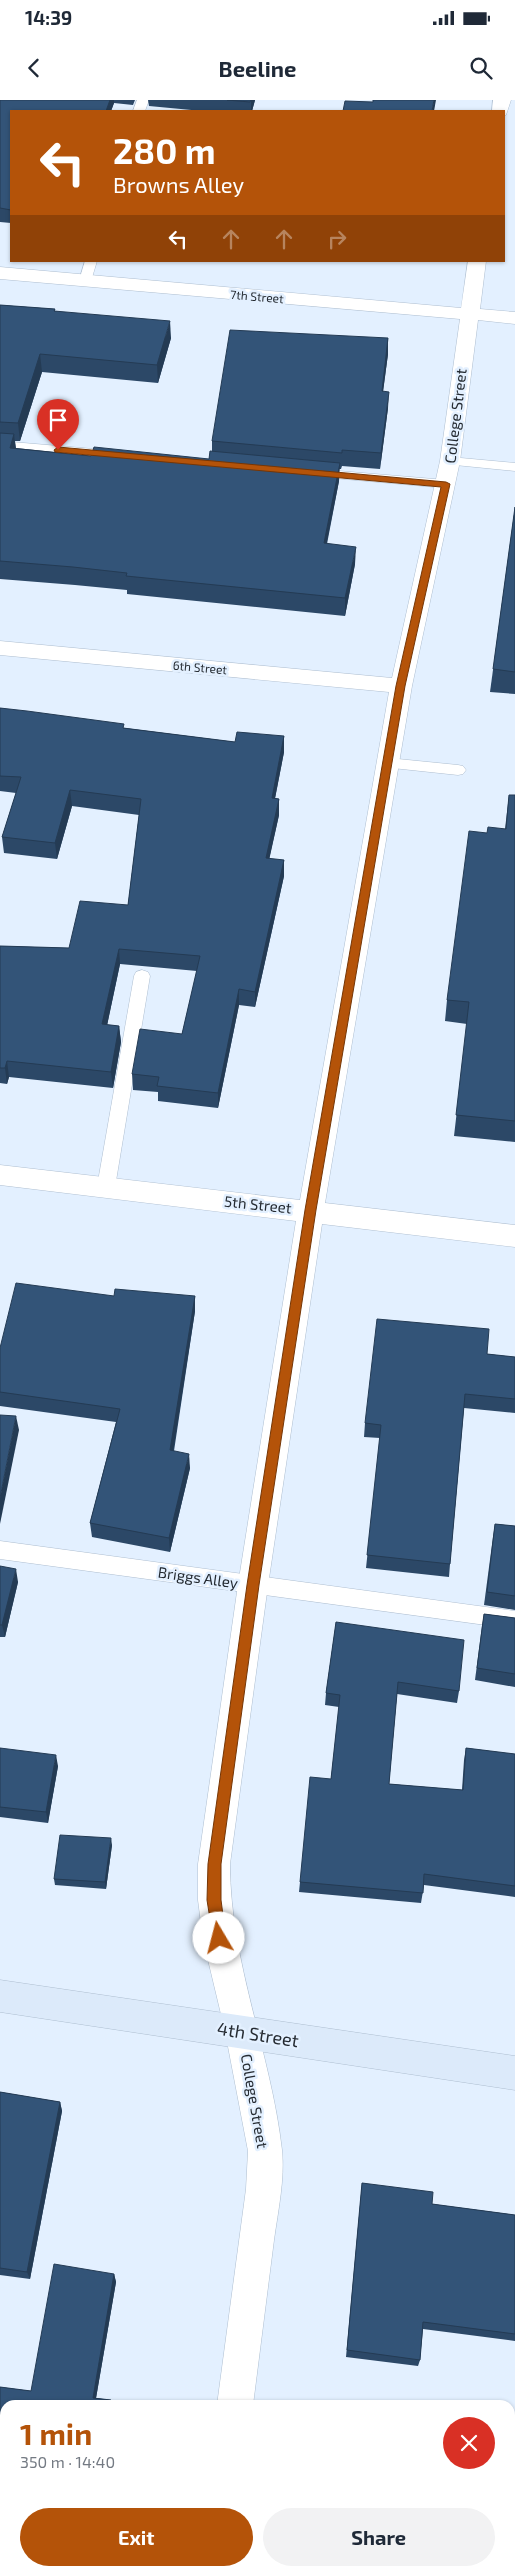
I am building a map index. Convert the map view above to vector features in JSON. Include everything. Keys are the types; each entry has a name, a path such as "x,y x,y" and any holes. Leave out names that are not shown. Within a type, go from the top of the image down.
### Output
{"main road":[{"name":"4th Street","path":"0,1996 515,2073"}],"street":[{"name":"College Street","path":"236,2400 263,2190 265,2151 242,2031 219,1938 214,1900 214,1864 253,1585 311,1210 401,686 448,473 476,262"},
{"name":"7th Street","path":"0,273 515,318"},
{"name":"6th Street","path":"0,648 401,686"},
{"name":"5th Street","path":"0,1175 311,1210 515,1236"}],"lane":[{"path":"84,281 91,262"},
{"path":"0,445 129,456"},
{"path":"297,471 448,473 515,467"},
{"path":"388,763 458,770"},
{"path":"106,1187 142,976"},
{"name":"Briggs Alley","path":"0,1550 515,1620"}],"building":[{"path":"0,100 110,100 106,110 10,110 10,210 0,208"},
{"path":"227,100 251,100 250,102"},
{"path":"373,100 434,100 432,110 343,110 345,101 373,102"},
{"path":"0,305 170,321 157,365 40,354 18,423 0,422"},
{"path":"230,330 388,338 382,391 389,392 381,453 342,450 342,453 212,441"},
{"path":"0,433 14,434 10,448 91,456 94,447 209,459 210,451 340,463 324,543 356,547 345,598 126,576 127,573 73,567 0,561"},
{"path":"515,507 515,672 493,669"},
{"path":"0,708 124,724 123,728 235,742 237,732 284,736 272,798 279,799 266,858 284,860 255,992 239,989 218,1093 157,1086 159,1077 132,1074 140,1029 182,1034 200,956 119,949 102,1024 119,1026 111,1072 7,1061 5,1068 0,1068 0,946 69,948 80,901 128,905 141,799 70,790 55,843 2,837 21,777 0,776"},
{"path":"509,795 515,795 515,1121 456,1115 469,1002 447,1000 469,831 487,833 488,827 506,829"},
{"path":"16,1283 114,1296 115,1289 195,1296 170,1450 189,1454 169,1538 90,1523 120,1409 0,1392 0,1348"},
{"path":"377,1319 489,1329 487,1354 515,1357 515,1399 465,1394 450,1564 367,1555 381,1425 365,1423"},
{"path":"0,1415 16,1416 0,1498"},
{"path":"495,1524 515,1526 515,1596 487,1592"},
{"path":"0,1566 16,1569 2,1625 0,1625"},
{"path":"484,1614 515,1618 515,1674 477,1668"},
{"path":"336,1622 464,1640 459,1691 398,1682 389,1784 463,1790 466,1748 515,1754 515,1886 424,1874 423,1893 300,1882 310,1777 331,1779 340,1695 326,1693"},
{"path":"0,1748 56,1755 46,1812 0,1807"},
{"path":"60,1835 111,1838 105,1882 54,1879"},
{"path":"0,2092 60,2102 27,2272 0,2268"},
{"path":"362,2183 433,2192 432,2204 515,2215 515,2334 423,2322 420,2360 347,2350"},
{"path":"54,2264 114,2274 93,2398 111,2400 0,2400 0,2387 31,2391"}],"route":[{"path":"58,450 446,484 401,686 311,1210 253,1585 214,1864 214,1900 219,1938"}]}
